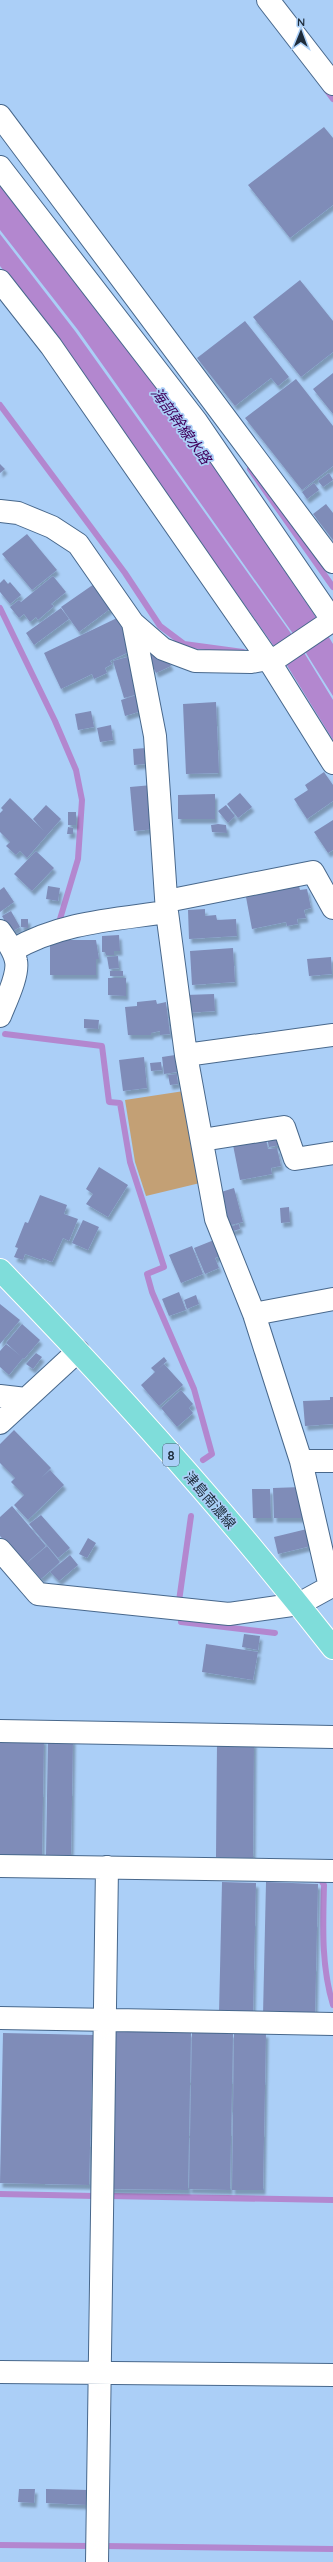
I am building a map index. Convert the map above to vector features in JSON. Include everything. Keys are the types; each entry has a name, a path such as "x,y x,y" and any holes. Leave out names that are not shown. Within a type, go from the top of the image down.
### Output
{"main road":[{"name":"津島南濃線","path":"0,1270 78,1351 299,1604 333,1648"}],"street":[{"path":"268,0 333,84"},
{"path":"0,116 333,562"},
{"path":"0,167 196,422 331,622 273,658 251,662 195,661 163,649 133,623 78,544 52,527 18,513 0,511"},
{"path":"0,281 51,346 273,658 333,763"},
{"path":"0,1550 38,1594 229,1614 299,1604 332,1586 301,1461 254,1314 216,1219 186,1054 167,906 155,736 133,623"},
{"path":"13,950 33,938 62,928 167,906 313,872 333,908"},
{"path":"0,931 13,950 17,963 9,994 0,1016"},
{"path":"186,1054 333,1035"},
{"path":"202,1140 284,1127 295,1159 333,1153"},
{"path":"254,1314 333,1299"},
{"path":"0,1423 78,1351"},
{"path":"0,1396 26,1399"},
{"path":"301,1461 333,1461"},
{"path":"0,1731 333,1737"},
{"path":"0,1866 333,1871"},
{"path":"97,2562 107,1867"},
{"path":"0,2018 333,2024"},
{"path":"0,2372 333,2375"}],"shaded area":[{"path":"184,1091 200,1183 146,1196 135,1162 125,1100"}],"water":[{"name":"海部幹線水路","path":"0,186 187,427 324,629 333,644 333,696 301,645 78,330 0,230"},
{"path":"0,234 75,331 300,646 333,700 333,740 283,659 58,341 0,266"}],"building":[{"path":"324,127 333,138 333,205 290,238 248,185"},
{"path":"300,280 333,321 333,352 301,377 253,317"},
{"path":"245,321 289,377 278,386 271,378 235,406 197,358"},
{"path":"333,373 333,414 313,389"},
{"path":"296,379 333,426 333,466 302,490 245,418"},
{"path":"0,464 5,469 0,473"},
{"path":"329,473 333,480 323,487 318,481"},
{"path":"314,483 319,490 307,499 302,492"},
{"path":"326,504 333,513 333,540 313,514"},
{"path":"27,534 57,570 32,590 2,554"},
{"path":"53,576 66,592 51,604 54,606 38,620 36,617 30,622 24,614 19,618 10,607 19,600 21,602"},
{"path":"4,579 8,584 10,582 21,595 10,604 0,592 0,583"},
{"path":"97,582 114,606 79,632 61,607"},
{"path":"61,608 69,619 34,645 26,633"},
{"path":"117,618 133,650 110,661 112,664 105,668 107,673 94,679 92,674 61,689 44,653"},
{"path":"150,652 166,656 171,666 156,673 147,654"},
{"path":"131,656 142,693 124,698 113,661"},
{"path":"140,694 145,710 125,716 121,700"},
{"path":"216,702 219,773 186,774 183,704"},
{"path":"91,711 94,727 78,730 75,714"},
{"path":"111,725 113,740 100,742 97,728"},
{"path":"146,748 146,764 134,765 133,749"},
{"path":"324,772 333,785 333,801 307,819 294,799 308,790 305,785"},
{"path":"152,785 156,829 134,831 130,787"},
{"path":"240,793 252,807 238,818 227,804"},
{"path":"215,794 215,819 178,819 178,795"},
{"path":"10,798 44,831 33,819 46,805 61,819 27,858 20,851 16,855 6,846 10,842 0,832 0,813 3,810 1,808"},
{"path":"226,805 235,816 228,823 218,811"},
{"path":"68,812 76,812 76,825 68,825"},
{"path":"333,820 333,850 328,853 314,832"},
{"path":"211,825 226,825 227,833 212,832"},
{"path":"68,827 73,828 73,834 67,834"},
{"path":"36,851 54,868 32,891 14,874"},
{"path":"48,886 60,888 58,901 46,899"},
{"path":"299,886 300,890 307,889 311,908 304,910 306,918 297,919 298,924 287,926 286,922 252,929 246,897"},
{"path":"4,887 14,902 0,912 0,890"},
{"path":"205,909 205,916 216,915 217,920 236,919 237,936 189,939 188,910"},
{"path":"11,911 20,927 11,932 2,916"},
{"path":"21,919 28,919 28,928 21,927"},
{"path":"119,935 120,951 114,951 114,955 106,955 105,952 102,952 102,936"},
{"path":"50,940 96,940 99,959 96,959 96,975 50,975"},
{"path":"233,948 235,982 192,985 190,951"},
{"path":"118,956 119,968 109,969 107,957"},
{"path":"331,957 332,974 309,976 307,959"},
{"path":"110,971 123,971 123,976 110,976"},
{"path":"108,978 126,978 126,996 108,995"},
{"path":"214,994 215,1011 187,1013 186,995"},
{"path":"156,1000 157,1004 166,1002 170,1034 160,1035 160,1031 151,1033 151,1035 128,1035 125,1007 137,1006 137,1002"},
{"path":"84,1019 99,1020 98,1029 84,1028"},
{"path":"175,1055 177,1072 164,1074 162,1057"},
{"path":"144,1057 147,1088 123,1091 119,1060"},
{"path":"161,1062 162,1070 151,1071 150,1063"},
{"path":"177,1074 178,1084 170,1085 168,1075"},
{"path":"279,1136 281,1145 269,1147 267,1138"},
{"path":"266,1139 268,1149 277,1148 281,1166 271,1168 272,1174 240,1180 233,1145"},
{"path":"99,1167 128,1185 108,1217 86,1204 93,1194 86,1189"},
{"path":"234,1188 243,1222 227,1226 218,1193"},
{"path":"40,1195 67,1205 64,1214 78,1219 69,1241 63,1238 52,1262 25,1254 23,1260 14,1257 18,1248 15,1247 25,1222 28,1223"},
{"path":"289,1207 290,1222 281,1223 280,1208"},
{"path":"83,1220 99,1227 88,1250 72,1243"},
{"path":"239,1224 240,1229 230,1232 229,1227"},
{"path":"214,1240 220,1256 215,1258 219,1268 205,1274 194,1248"},
{"path":"192,1246 203,1274 181,1283 169,1255"},
{"path":"179,1292 186,1310 169,1316 162,1299"},
{"path":"196,1295 199,1304 187,1309 184,1300"},
{"path":"0,1304 20,1320 0,1344"},
{"path":"22,1324 40,1340 24,1359 6,1343"},
{"path":"6,1344 23,1358 9,1375 0,1367 0,1351"},
{"path":"36,1353 42,1357 33,1369 26,1364"},
{"path":"164,1357 167,1361 157,1370 164,1364 183,1385 159,1406 141,1385 155,1372 151,1368"},
{"path":"181,1390 193,1404 189,1408 193,1413 177,1427 161,1408"},
{"path":"330,1397 333,1397 333,1424 305,1426 303,1401 330,1400"},
{"path":"14,1430 51,1468 41,1478 50,1470 64,1485 28,1520 14,1505 24,1495 11,1482 15,1478 0,1463 0,1444"},
{"path":"302,1487 303,1518 274,1518 273,1488"},
{"path":"252,1489 270,1489 271,1518 253,1518"},
{"path":"12,1506 46,1546 25,1564 0,1536 0,1517"},
{"path":"41,1515 70,1548 58,1558 29,1524"},
{"path":"307,1529 311,1546 278,1554 274,1537"},
{"path":"88,1538 96,1543 87,1558 79,1554"},
{"path":"47,1546 60,1562 41,1579 27,1563"},
{"path":"70,1555 78,1565 59,1581 50,1572"},
{"path":"244,1634 260,1636 258,1650 242,1647"},
{"path":"206,1644 258,1652 253,1680 202,1672"},
{"path":"0,1738 44,1739 42,1857 0,1856"},
{"path":"48,1738 73,1739 71,1855 46,1855"},
{"path":"217,1742 254,1742 253,1858 216,1857"},
{"path":"222,1882 256,1883 253,2015 219,2014"},
{"path":"266,1882 318,1884 315,2016 263,2015"},
{"path":"111,2031 191,2032 188,2190 109,2189"},
{"path":"192,2032 233,2033 230,2190 189,2189"},
{"path":"3,2033 93,2035 89,2185 0,2183"},
{"path":"234,2033 266,2033 263,2190 232,2190"},
{"path":"19,2489 35,2489 34,2503 18,2502"},
{"path":"46,2489 89,2490 88,2505 46,2503"}],"waterway":[{"path":"325,88 333,99"},
{"path":"0,405 125,573 160,626 184,644 243,652"},
{"path":"250,469 333,587"},
{"path":"0,608 55,721 76,770 82,800 78,859 60,919"},
{"path":"5,1034 102,1046 109,1102 120,1103 130,1162 164,1267 147,1274 152,1292 194,1389 212,1454 203,1460"},
{"path":"179,1601 191,1516"},
{"path":"177,1616 181,1616 181,1622 275,1633"},
{"path":"317,1880 321,1880 324,1885 323,1930 326,1975 333,2005"},
{"path":"0,2194 95,2196"},
{"path":"109,2196 333,2200"},
{"path":"0,2545 89,2546"},
{"path":"104,2546 333,2549"}]}
